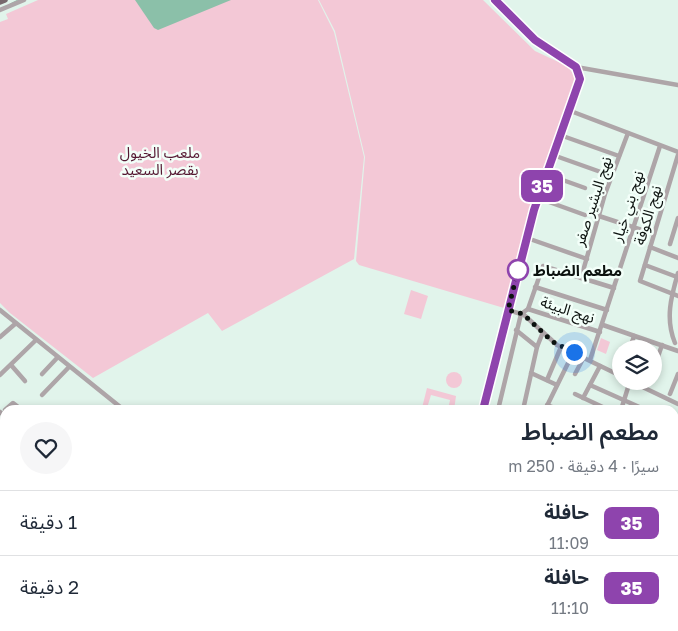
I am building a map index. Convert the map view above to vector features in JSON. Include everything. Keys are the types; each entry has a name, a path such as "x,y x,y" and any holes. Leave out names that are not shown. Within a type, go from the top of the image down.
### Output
{"main road":[{"path":"0,2 5,0"}],"street":[{"path":"0,10 24,0"},
{"path":"495,0 535,40 576,67 678,84"},
{"path":"484,405 538,198 580,79 576,67"},
{"path":"568,110 678,154"},
{"name":"نهج البشير صفر","path":"581,278 599,216 628,133"},
{"path":"560,135 619,156"},
{"name":"نهج بني خيار","path":"590,360 660,146"},
{"name":"نهج الكوفة","path":"672,294 641,282 678,154"},
{"path":"553,155 612,176"},
{"path":"546,174 586,188"},
{"path":"671,177 678,180"},
{"path":"538,198 585,215"},
{"path":"599,216 654,234"},
{"path":"678,218 675,237 670,244 678,218"},
{"path":"527,238 587,259"},
{"path":"650,247 678,258"},
{"path":"645,265 678,275 672,294 669,318 676,340 671,348"},
{"path":"499,405 516,330 522,314 528,309 542,266 614,288"},
{"path":"535,287 607,310"},
{"path":"672,294 678,296"},
{"name":"نهج البيئة","path":"528,309 600,332"},
{"path":"0,310 57,358 118,405"},
{"path":"508,310 522,314 561,347 612,371"},
{"path":"0,337 15,324"},
{"path":"603,325 646,340"},
{"path":"516,330 537,347"},
{"path":"524,405 537,347 543,332"},
{"path":"633,340 634,336"},
{"path":"0,375 36,340"},
{"path":"662,345 678,351"},
{"path":"547,380 561,347"},
{"path":"547,405 574,352"},
{"path":"575,374 584,357"},
{"path":"42,374 57,358"},
{"path":"11,365 25,381"},
{"path":"583,398 600,366"},
{"path":"42,395 69,367"},
{"path":"531,373 557,385"},
{"path":"670,394 678,377"},
{"path":"590,385 634,405"},
{"path":"623,405 627,390"},
{"path":"649,390 678,404"},
{"path":"575,394 598,405"}],"green space":[{"name":"ملعب الخيول بقصر السعيد","path":"38,0 318,0 334,32 364,157 354,259 222,331 208,313 93,378 10,313 0,303 0,22 8,19 6,14"},
{"path":"319,0 483,0 535,51 567,66 576,77 529,212 504,308 359,265 356,261 365,157 335,31"},
{"path":"411,290 428,296 421,319 404,314"},
{"path":"601,338 610,342 606,354 597,350"},
{"path":"451,372 457,372 462,377 460,386 451,388 446,383 446,377"},
{"path":"427,388 456,396 455,405 449,405 450,400 431,395 428,405 423,405"}],"shaded area":[{"path":"135,0 231,0 158,30 154,28"}],"waterway":[{"path":"10,4 18,0"}],"bus line":[{"name":"35","path":"484,405 534,210 568,110 580,82 579,71 576,67 541,46 495,0"}],"place":[{"name":"مطعم الضباط","path":"518,270"}],"route":[{"path":"518,270 508,310 523,314 553,342 574,352"}]}
